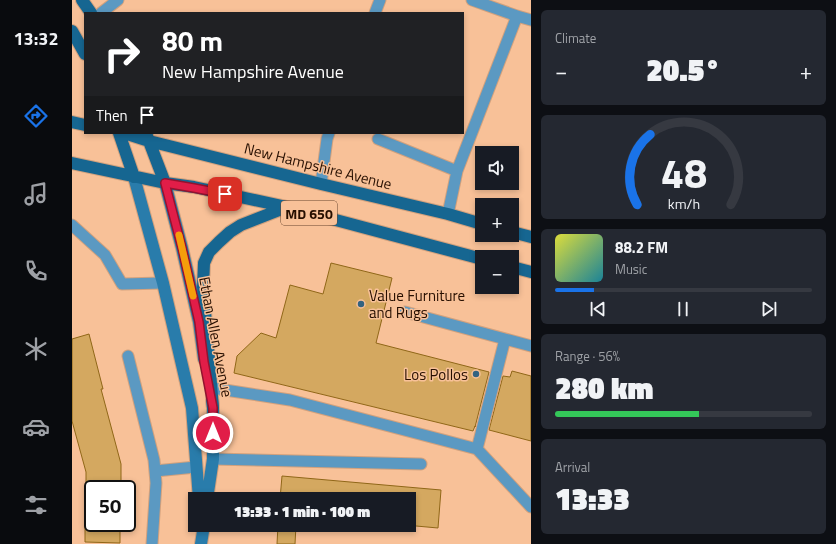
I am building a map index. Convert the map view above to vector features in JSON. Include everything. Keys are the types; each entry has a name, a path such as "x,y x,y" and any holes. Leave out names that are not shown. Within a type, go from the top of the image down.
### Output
{"main road":[{"path":"82,0 90,12"},
{"path":"72,32 84,52"},
{"path":"72,122 84,125"},
{"path":"119,134 134,177 163,283 192,408 198,492"},
{"name":"New Hampshire Avenue","path":"130,134 148,137 321,184 448,214 475,222"},
{"path":"148,137 165,183"},
{"name":"MD 650","path":"72,163 134,177 287,207 475,257"},
{"name":"Ethan Allen Avenue","path":"165,183 199,322 204,362 213,408 213,459 208,492"},
{"path":"213,408 203,287 204,263 209,252 230,232 241,225 287,207"},
{"path":"519,234 531,237"},
{"path":"519,269 531,272"}],"lane":[{"path":"102,12 118,0"},
{"path":"375,12 380,0"},
{"path":"472,0 531,20"},
{"path":"448,214 457,171 517,16"},
{"path":"321,184 329,134"},
{"path":"378,139 457,171"},
{"path":"72,225 105,255 122,284 163,283"},
{"path":"404,312 531,346"},
{"path":"478,449 505,339"},
{"path":"128,356 154,460 156,483 152,544"},
{"path":"212,388 290,400 478,449 531,507"},
{"path":"213,459 421,464"},
{"path":"155,471 196,467"}],"building":[{"path":"331,263 392,278 376,343 489,372 473,431 234,373 237,356 261,333 276,338 290,285 323,294"},
{"path":"89,334 103,389 101,389 121,464 121,480 86,480 86,472 72,421 72,339"},
{"path":"512,371 531,376 531,441 489,430 503,376 510,377"},
{"path":"282,476 441,490 438,528 416,526 416,492 281,492"},
{"path":"85,532 120,532 120,543 85,542"},
{"path":"278,532 296,532 295,544 277,544"}],"slow traffic":[{"path":"179,235 193,296"}],"place":[{"name":"Value Furniture and Rugs","path":"361,304"},
{"name":"Los Pollos","path":"476,374"}],"route":[{"path":"213,433 213,408 204,362 199,322 165,183 225,194"}]}
